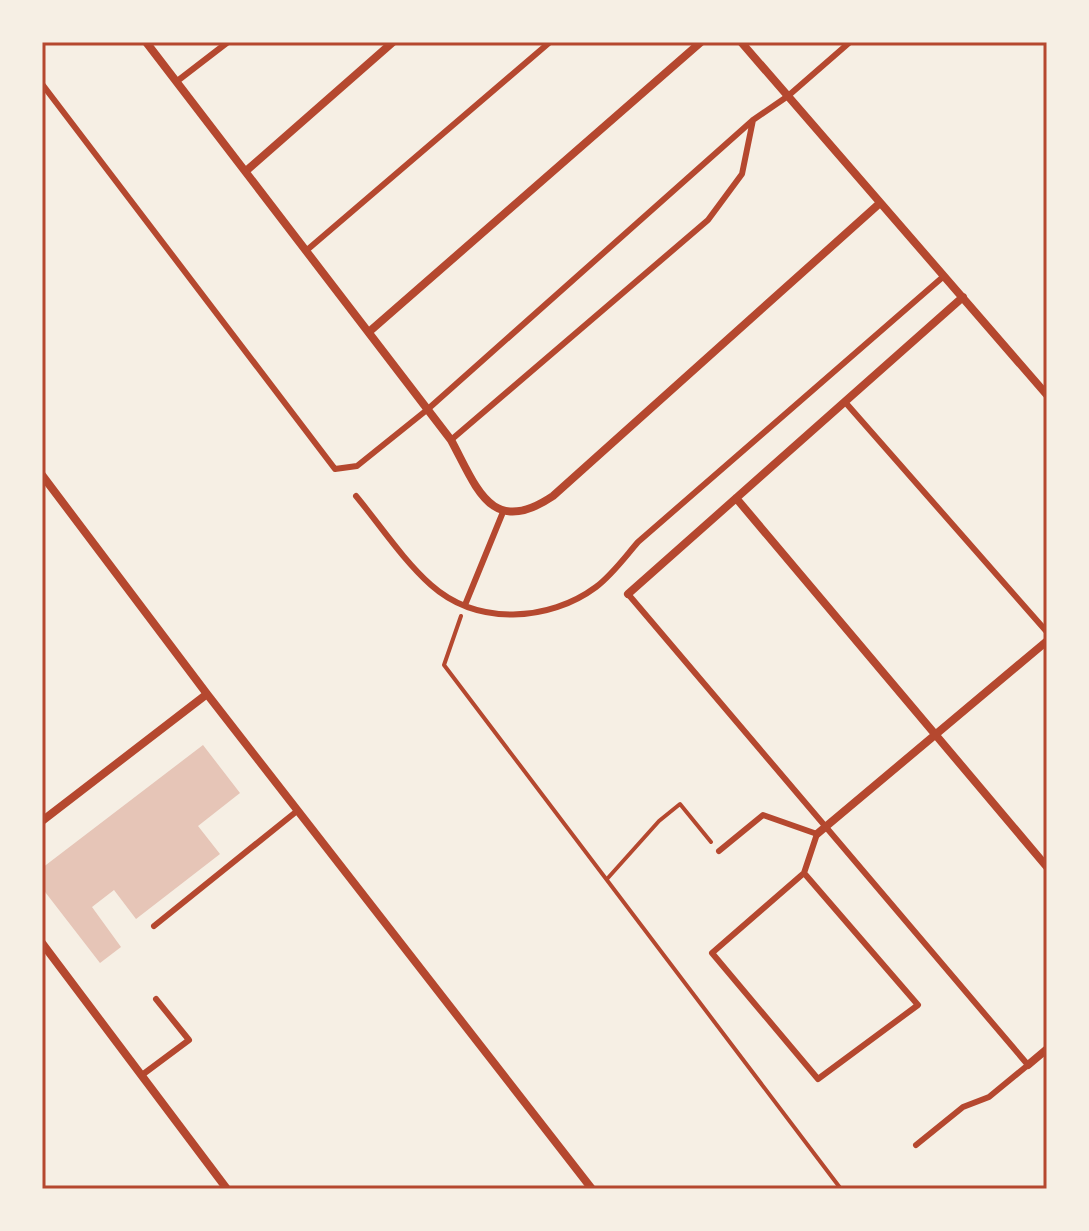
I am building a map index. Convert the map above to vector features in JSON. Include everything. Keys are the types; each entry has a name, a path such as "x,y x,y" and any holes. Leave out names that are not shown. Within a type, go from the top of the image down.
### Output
{"street":[{"path":"146,42 451,440 478,490 494,509 507,513 534,508 553,496 880,203"},
{"path":"246,171 393,42"},
{"path":"370,331 701,42"},
{"path":"741,42 1047,395"},
{"path":"628,594 963,297"},
{"path":"42,475 297,811 592,1189"},
{"path":"736,498 1047,867"},
{"path":"817,834 1047,641"},
{"path":"42,821 207,694"},
{"path":"42,943 227,1189"},
{"path":"1028,1065 1047,1049"}],"lane":[{"path":"176,82 228,42"},
{"path":"307,250 550,42"},
{"path":"42,84 335,469 357,466 428,409 753,120 788,96 850,42"},
{"path":"451,440 708,220 742,174 753,120"},
{"path":"356,496 431,585 465,605 500,615 539,612 568,605 597,586 638,542 944,276"},
{"path":"845,402 1047,632"},
{"path":"465,605 507,513"},
{"path":"628,594 1028,1065 989,1097 963,1107 916,1145"},
{"path":"154,926 297,811"},
{"path":"719,851 763,815 817,834 804,873 712,953 818,1079 918,1005 804,873"},
{"path":"142,1075 189,1040 156,999"}],"path":[{"path":"465,605 444,665 841,1189"},
{"path":"607,879 659,821 680,804 719,851"}],"building":[{"path":"203,745 240,793 198,826 220,854 136,919 114,890 92,907 121,947 100,963 42,888 42,868"}]}
